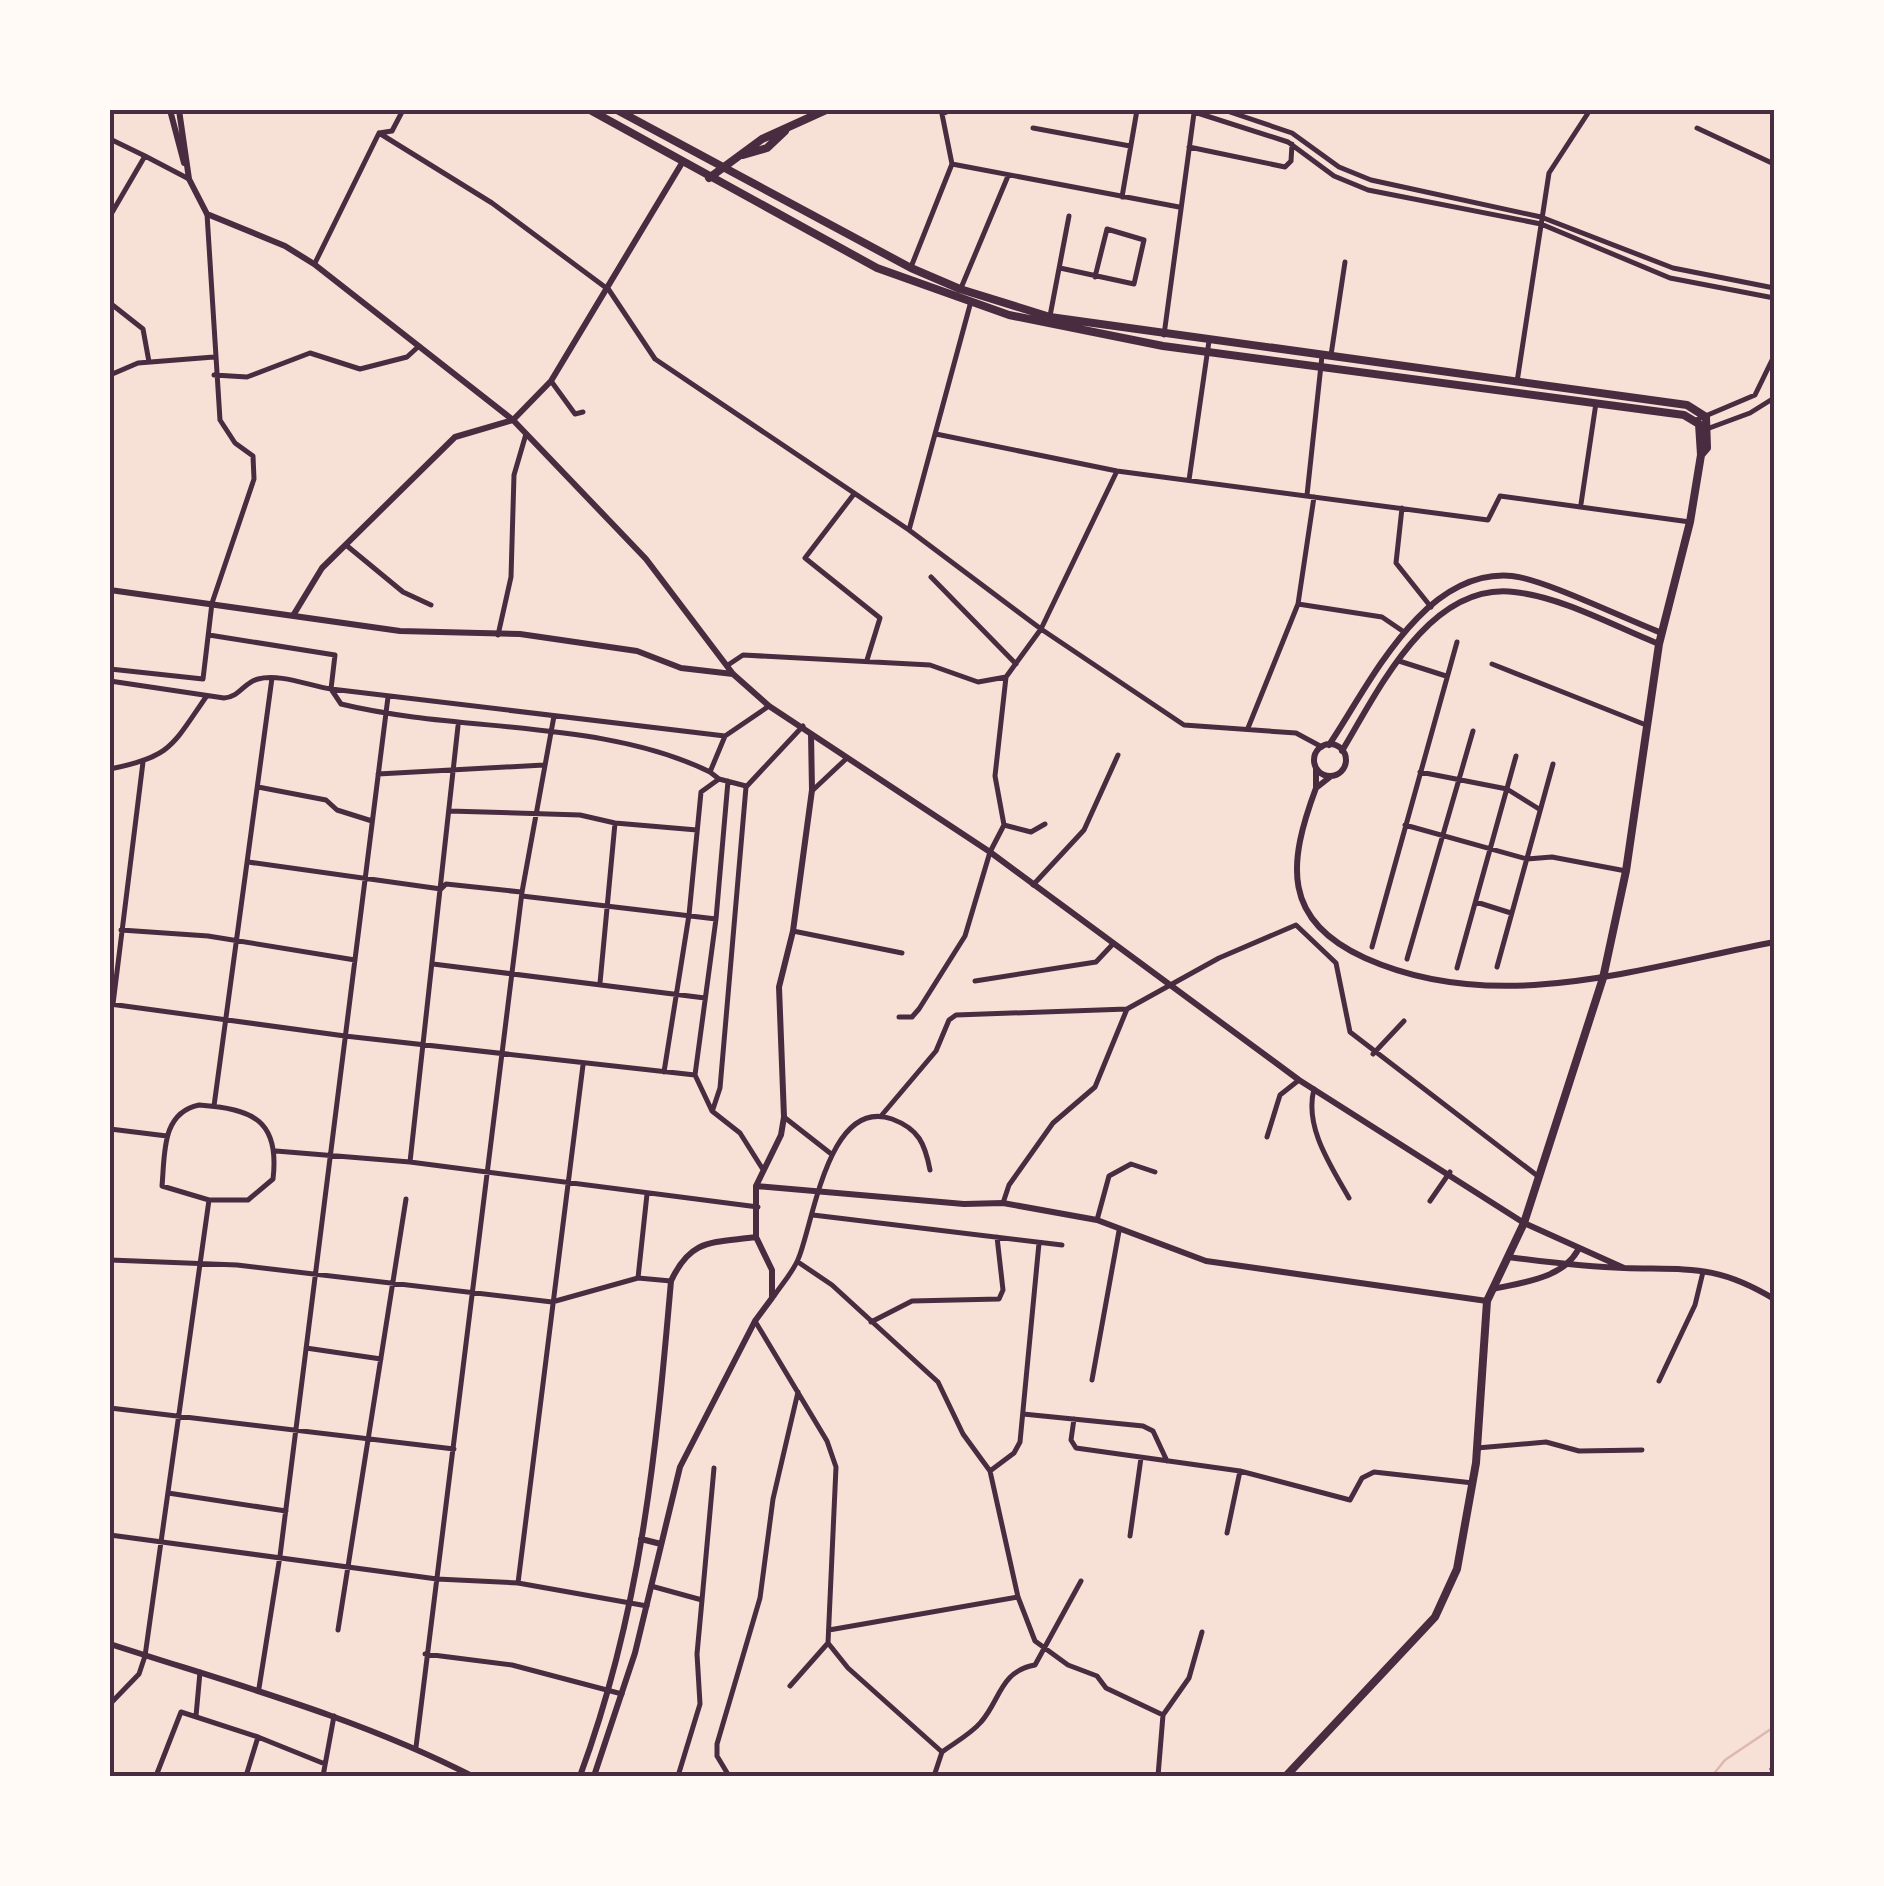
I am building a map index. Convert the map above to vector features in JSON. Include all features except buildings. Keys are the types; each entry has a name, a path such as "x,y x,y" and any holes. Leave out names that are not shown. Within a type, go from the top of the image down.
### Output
{"main road":[{"path":"590,110 877,268 970,304 1038,322 1696,420 1701,455 1690,522 1659,644 1626,871 1603,978 1524,1223 1486,1300 1477,1448 1457,1569 1435,1617 1286,1776"},
{"path":"617,110 911,268 960,289 1050,317 1208,346 1326,357 1687,405 1706,417 1710,428 1707,448 1701,455"},
{"path":"709,178 726,169 762,138 826,110"},
{"path":"1517,394 1518,382"}],"street":[{"path":"170,110 177,147 187,169"},
{"path":"110,669 197,682 207,674 212,603 254,479 253,456 235,444 220,420 214,375 207,214 188,180 179,110"},
{"path":"379,133 392,131 403,110"},
{"path":"911,268 952,164 942,114 951,110"},
{"path":"1122,197 1136,110"},
{"path":"1224,110 1292,133 1331,162 1371,180 1541,221 1673,268 1774,288"},
{"path":"1518,382 1541,221 1556,157 1590,110"},
{"path":"1164,335 1192,111 1292,144 1334,176 1368,190 1541,221 1670,278 1774,298"},
{"path":"1033,128 1130,146"},
{"path":"1698,128 1774,164"},
{"path":"314,264 379,133"},
{"path":"379,133 492,203 609,290 655,359 909,530 1041,629 1184,726 1248,728 1309,736 1342,751"},
{"path":"110,139 188,180"},
{"path":"1189,146 1285,168 1290,165 1292,144"},
{"path":"110,216 146,156"},
{"path":"294,614 322,568 455,436 513,420 552,381 682,163"},
{"path":"952,164 1179,207"},
{"path":"956,299 1008,176"},
{"path":"207,214 285,246 314,264 513,420 646,559 733,674 770,706 990,852 1299,1080 1450,1172 1524,1223 1624,1268"},
{"path":"1050,317 1069,216"},
{"path":"1060,268 1095,277 1134,284 1144,240 1107,229 1095,277"},
{"path":"1248,728 1298,604 1320,367 1326,357 1344,262"},
{"path":"110,303 143,330 149,362"},
{"path":"909,530 970,304"},
{"path":"214,375 247,377 310,352 360,369 407,357 419,346"},
{"path":"1189,480 1208,346"},
{"path":"1696,420 1755,395 1774,356"},
{"path":"110,375 128,365 214,357"},
{"path":"552,381 576,414 583,412"},
{"path":"1699,431 1774,398"},
{"path":"1582,504 1596,403"},
{"path":"498,635 511,576 514,476 526,434"},
{"path":"936,434 1117,471 1488,520 1500,496 1582,504 1690,522"},
{"path":"899,1017 912,1017 920,1009 966,936 990,852 1004,825 995,776 1006,677 1041,629 1117,471"},
{"path":"854,494 804,558 880,618 867,661"},
{"path":"1402,508 1396,563 1431,607"},
{"path":"346,545 403,592 431,605"},
{"path":"1509,576 1510,591"},
{"path":"1662,633 1509,576 1484,577 1456,589 1431,607 1405,632 1314,758 1316,788 1298,837 1296,879 1301,899 1320,932 1343,948 1429,980 1500,988 1562,983 1774,942"},
{"path":"931,577 1016,664"},
{"path":"110,590 400,630 498,635 637,652 680,668 733,674"},
{"path":"1316,788 1343,769 1342,751 1414,640 1466,600 1510,591 1532,595 1659,644"},
{"path":"1298,604 1382,617 1405,632"},
{"path":"209,635 335,655 331,690 342,704 458,726 552,732 666,750 719,779 746,787"},
{"path":"1372,948 1457,642"},
{"path":"728,665 743,655 930,666 978,682 1006,677"},
{"path":"1400,661 1446,676"},
{"path":"1492,664 1649,726"},
{"path":"214,1106 272,678"},
{"path":"110,681 232,698 255,679 272,678 331,690 724,736"},
{"path":"110,768 143,762 168,751 206,696"},
{"path":"259,1688 286,1512 388,697"},
{"path":"710,772 724,736 770,706"},
{"path":"416,1747 424,1654 454,1449 522,894 554,716"},
{"path":"410,1162 458,726"},
{"path":"712,1112 720,1088 746,787 803,726"},
{"path":"1407,959 1473,731"},
{"path":"772,1298 772,1270 756,1237 756,1186 781,1134 784,1117 778,987 793,931 812,790 812,734"},
{"path":"1034,885 1084,830 1118,755"},
{"path":"1457,968 1516,756"},
{"path":"812,790 847,758"},
{"path":"143,762 111,1004 345,1036 695,1074"},
{"path":"1496,967 1552,764"},
{"path":"378,774 454,767 546,766"},
{"path":"1316,768 1331,776"},
{"path":"1420,772 1507,789 1540,810"},
{"path":"664,1072 689,915 701,792 719,779"},
{"path":"728,782 716,919 695,1074 712,1112 740,1134 762,1168"},
{"path":"258,787 326,800 337,810 372,822"},
{"path":"449,811 580,815 616,824 697,830"},
{"path":"600,983 616,824"},
{"path":"1004,825 1031,832 1045,824"},
{"path":"1405,825 1527,859 1552,857 1626,871"},
{"path":"248,862 716,919"},
{"path":"1476,902 1512,914"},
{"path":"882,1116 936,1051 949,1020 956,1015 1127,1010 1220,958 1296,925 1336,963 1350,1032 1373,1054 1539,1178"},
{"path":"121,930 208,936 354,960"},
{"path":"793,931 902,953"},
{"path":"975,981 1096,962 1112,945"},
{"path":"433,964 705,998"},
{"path":"1003,1203 1009,1185 1053,1124 1095,1086 1127,1010"},
{"path":"1373,1054 1404,1021"},
{"path":"518,1582 552,1302 571,1185 583,1064"},
{"path":"1268,1138 1280,1095 1299,1080"},
{"path":"1314,1089 1310,1107 1326,1158 1349,1198"},
{"path":"214,1106 247,1112 265,1126 276,1151 272,1179 248,1200 209,1200 162,1186 166,1136 184,1108 214,1106"},
{"path":"594,1776 648,1606 680,1467 755,1322 798,1262 830,1153 868,1116 882,1116 906,1124 924,1142 930,1170"},
{"path":"784,1117 830,1153"},
{"path":"110,1129 166,1136"},
{"path":"276,1151 410,1162 758,1207"},
{"path":"1096,1220 1109,1176 1132,1164 1155,1172"},
{"path":"1430,1201 1450,1172"},
{"path":"756,1186 818,1194 1003,1203 1096,1220 1206,1261 1486,1300"},
{"path":"638,1278 647,1194"},
{"path":"110,1704 139,1674 145,1656 209,1200"},
{"path":"338,1630 406,1200"},
{"path":"814,1215 1062,1245"},
{"path":"1092,1380 1119,1231"},
{"path":"580,1776 612,1691 633,1604 654,1465 671,1281 683,1255 694,1249 756,1237"},
{"path":"870,1322 912,1300 998,1299 1003,1290 997,1238"},
{"path":"990,1471 1014,1452 1023,1414 1039,1243"},
{"path":"1492,1289 1540,1278 1570,1264 1578,1250"},
{"path":"1507,1257 1624,1268 1704,1270 1742,1280 1774,1299"},
{"path":"110,1260 393,1281 552,1302 638,1278 671,1281"},
{"path":"798,1262 832,1285 938,1382 963,1434 990,1471 1028,1632 1046,1652 1097,1676 1106,1688 1164,1716"},
{"path":"1660,1381 1695,1305 1704,1270"},
{"path":"755,1322 827,1441 836,1467 828,1643 790,1686"},
{"path":"306,1348 381,1359"},
{"path":"729,1776 717,1756 717,1744 760,1598 773,1498 798,1392"},
{"path":"110,1408 454,1449"},
{"path":"1023,1414 1130,1424 1153,1431 1167,1462"},
{"path":"1074,1418 1071,1440 1076,1448 1240,1472 1350,1500 1362,1478 1374,1472 1473,1483"},
{"path":"1477,1448 1546,1442 1579,1451 1642,1450"},
{"path":"1130,1536 1141,1458"},
{"path":"678,1776 700,1704 697,1654 714,1468"},
{"path":"1227,1533 1240,1472"},
{"path":"168,1493 286,1512"},
{"path":"110,1535 436,1579 518,1582 648,1606"},
{"path":"642,1540 662,1544"},
{"path":"934,1776 942,1752 983,1720 992,1698 1018,1670 1035,1665 1046,1652 1081,1582"},
{"path":"652,1586 702,1600"},
{"path":"829,1630 1018,1597"},
{"path":"1158,1776 1164,1716 1189,1678 1202,1632"},
{"path":"828,1643 848,1668 942,1752"},
{"path":"110,1644 259,1688 416,1747 472,1776"},
{"path":"424,1654 512,1665 622,1694"},
{"path":"196,1716 200,1672"},
{"path":"156,1776 178,1714 258,1736 325,1764"},
{"path":"323,1776 334,1716"},
{"path":"246,1776 258,1736"}],"waterway":[{"path":"1712,1776 1725,1760 1774,1727"}]}
